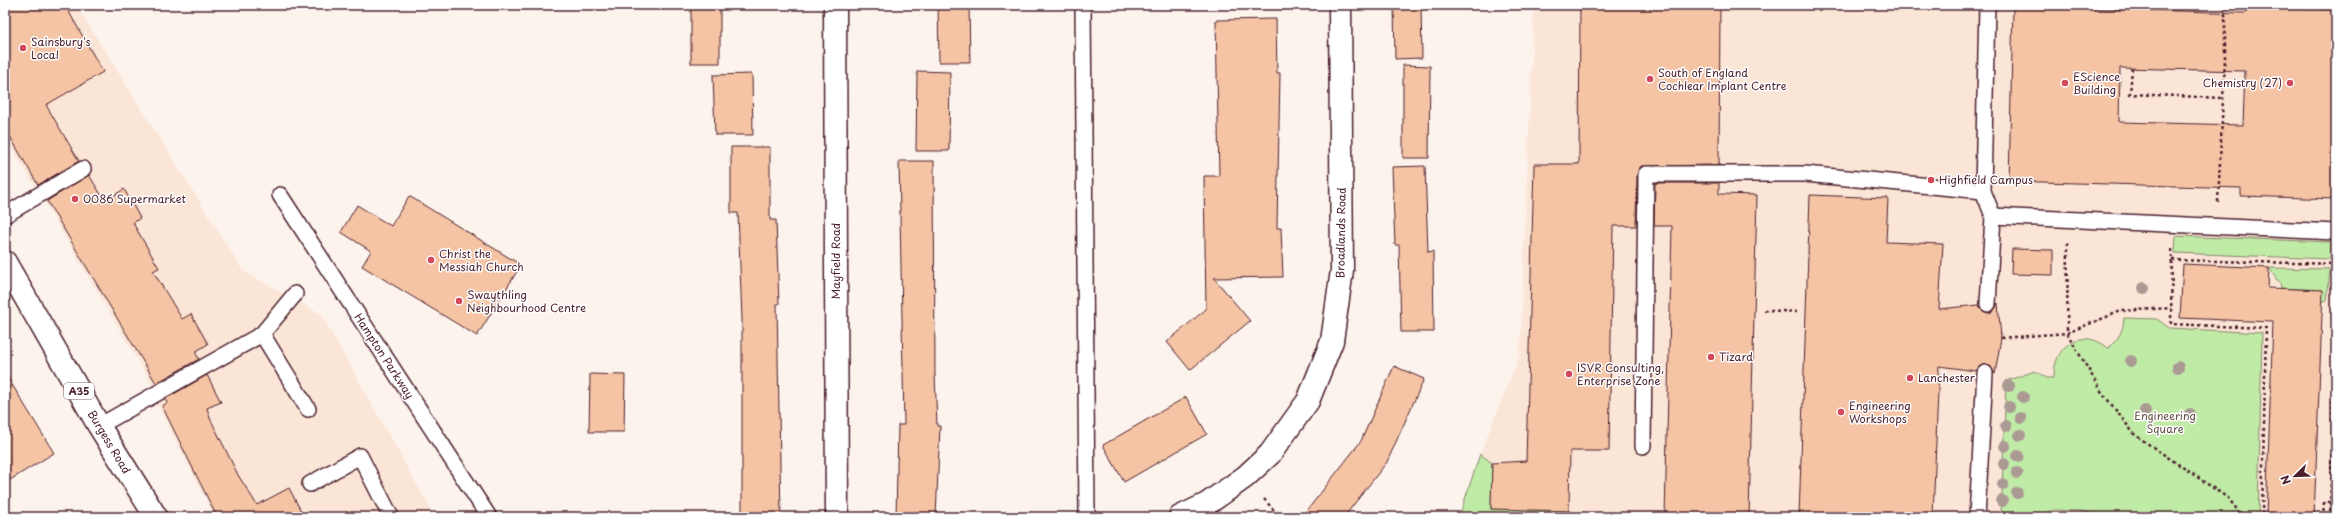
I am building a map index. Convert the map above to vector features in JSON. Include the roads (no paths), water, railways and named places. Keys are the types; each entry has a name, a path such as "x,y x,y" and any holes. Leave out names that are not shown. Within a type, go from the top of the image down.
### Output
{"street":[{"name":"Mayfield Road","path":"835,5 837,517"},
{"name":"Broadlands Road","path":"1180,517 1207,504 1245,477 1270,454 1308,400 1332,340 1342,270 1340,5"},
{"name":"Burgess Road","path":"5,262 99,426 156,517"}],"lane":[{"path":"1084,5 1087,517"},
{"path":"1987,5 1983,191 1993,216 1988,304"},
{"path":"5,214 83,169"},
{"path":"1643,446 1646,174 1804,174 1983,191"},
{"name":"Hampton Parkway","path":"280,195 488,517"},
{"path":"1993,216 2068,218 2336,232"},
{"path":"99,426 262,334 295,294"},
{"path":"262,334 308,408"},
{"path":"1977,517 1985,373"},
{"path":"310,484 360,456 391,517"}],"place":[{"name":"Sainsbury's Local","path":"23,48"},
{"name":"South of England Cochlear Implant Centre","path":"1650,79"},
{"name":"EScience Building","path":"2065,83"},
{"name":"Chemistry (27)","path":"2290,83"},
{"name":"Highfield Campus","path":"1931,180"},
{"name":"0086 Supermarket","path":"75,199"},
{"name":"Christ the Messiah Church","path":"431,260"},
{"name":"Swaythling Neighbourhood Centre","path":"459,301"},
{"name":"Tizard","path":"1711,357"},
{"name":"ISVR Consulting, Enterprise Zone","path":"1569,374"},
{"name":"Lanchester","path":"1910,378"},
{"name":"Engineering Workshops","path":"1841,412"}],"park label":[{"name":"Engineering Square","path":"2165,422"}]}
